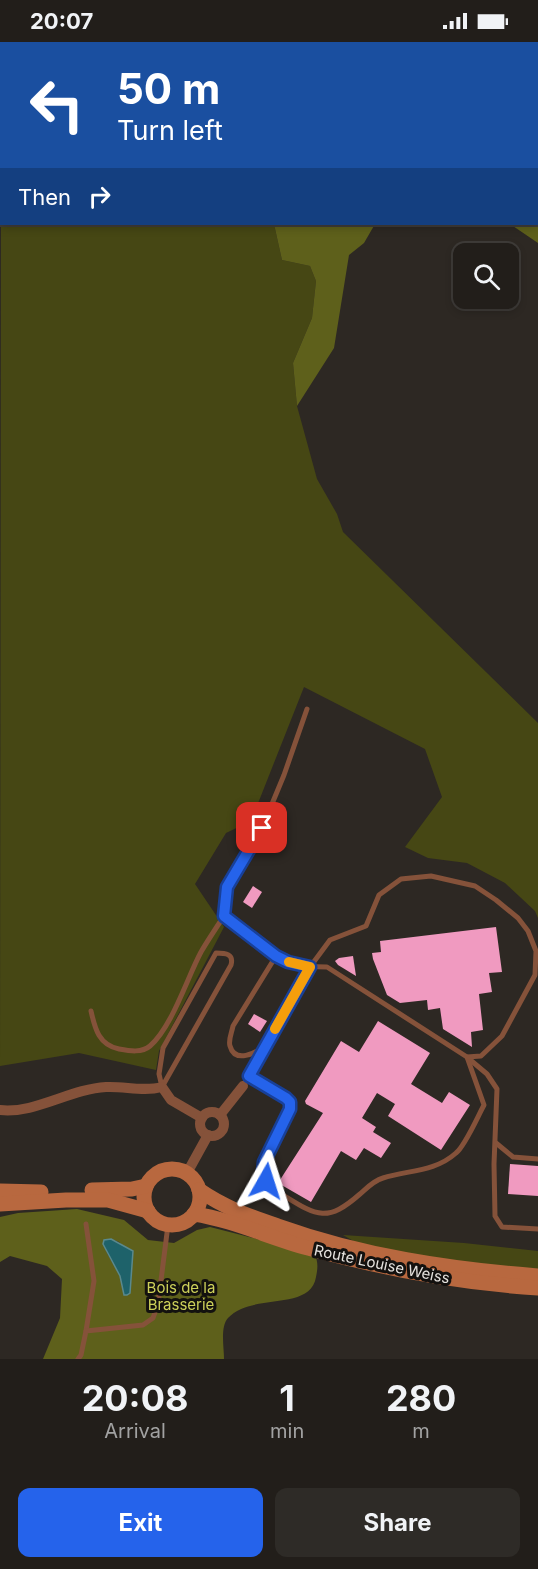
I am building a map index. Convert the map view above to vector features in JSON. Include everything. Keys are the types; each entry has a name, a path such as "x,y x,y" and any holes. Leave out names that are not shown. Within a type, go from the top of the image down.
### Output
{"main road":[{"path":"174,1169 187,1173 193,1177 199,1190 200,1203 194,1214 179,1224 168,1224 156,1220 148,1211 144,1199 149,1180 160,1171 174,1169"},
{"path":"0,1191 132,1189 146,1186"},
{"name":"Route Louise Weiss","path":"199,1190 231,1210 301,1234 370,1253 461,1269 538,1276"},
{"path":"0,1204 108,1200 148,1211"},
{"name":"Route Louise Weiss","path":"194,1214 367,1264 459,1281 538,1288"}],"street":[{"path":"220,1115 246,1081"},
{"path":"0,1110 24,1109 77,1092 105,1087 150,1091 162,1088 171,1100 202,1118"},
{"path":"209,1113 220,1115 224,1122 223,1129 217,1135 205,1133 201,1126 202,1118 209,1113"},
{"path":"187,1173 208,1135"}],"lane":[{"path":"91,1011 95,1032 102,1040 117,1048 140,1052 150,1047 165,1028 202,951 224,916 227,887 262,828 284,775 307,708"},
{"path":"431,876 475,886 518,918 528,931 536,951 535,975 502,1036 481,1056 467,1057 484,1106 458,1153 429,1169 382,1178 336,1212 324,1214 310,1211 273,1189 266,1181 263,1171 264,1162 290,1109 290,1102 286,1098 246,1081 310,967 330,940 366,926 379,896 401,879 431,876"},
{"path":"224,916 276,956 288,962 310,967 327,967 467,1057 487,1074 497,1089 495,1216 502,1227 538,1229"},
{"path":"225,953 232,960 231,965 162,1088 159,1074 163,1048 216,954 225,953"},
{"path":"268,1042 249,1056 241,1056 233,1052 230,1046 233,1026 276,956"},
{"path":"496,1143 513,1157 538,1159"},
{"path":"78,1359 81,1356 94,1281 86,1224"},
{"path":"86,1331 143,1325 153,1318 158,1304 168,1224"}],"shaded area":[{"path":"1,225 274,225 282,260 310,266 316,281 312,318 293,363 297,406 317,479 337,514 343,532 538,723 538,918 535,911 505,883 467,863 428,858 405,847 442,797 425,749 304,687 251,821 226,833 195,884 224,927 159,1051 156,1070 79,1053 0,1066"},
{"path":"343,1235 464,1243 538,1251 538,1283 393,1264"}],"green space":[{"path":"274,225 374,225 364,243 349,255 334,348 297,406 293,363 312,318 316,281 310,266 282,260"},
{"path":"511,225 538,225 538,243"},
{"name":"Bois de la Brasserie","path":"77,1209 124,1220 148,1240 174,1243 197,1230 210,1227 315,1254 316,1277 311,1288 303,1295 251,1306 238,1310 228,1318 223,1332 224,1359 43,1359 60,1318 62,1279 47,1266 10,1256 0,1262 0,1217 18,1213","holes":["111,1239 119,1242 133,1257 124,1295 120,1276 107,1253 104,1240"]}],"water":[{"path":"111,1239 133,1251 130,1293 127,1295 124,1295 120,1276 103,1244 104,1240"}],"building":[{"path":"253,886 262,892 252,908 243,902"},
{"path":"496,927 502,972 489,973 492,992 479,994 483,1030 471,1032 472,1047 443,1029 440,1008 428,1010 427,1000 400,1003 387,995 372,953 381,952 380,941"},
{"path":"353,956 356,976 335,961 339,958"},
{"path":"254,1014 267,1021 260,1032 248,1024"},
{"path":"378,1021 430,1053 411,1084 442,1103 449,1092 470,1105 441,1150 388,1116 395,1104 377,1093 362,1118 376,1127 373,1132 391,1143 381,1158 364,1148 356,1160 341,1151 311,1202 278,1183 323,1113 306,1104 305,1101 341,1041 359,1052"},
{"path":"510,1164 538,1166 538,1196 508,1194"}],"slow traffic":[{"path":"275,1029 310,967 289,962"}],"route":[{"path":"262,828 227,887 224,916 276,956 288,962 310,967 249,1076 290,1102 290,1109 264,1162 263,1171 266,1181"}]}
